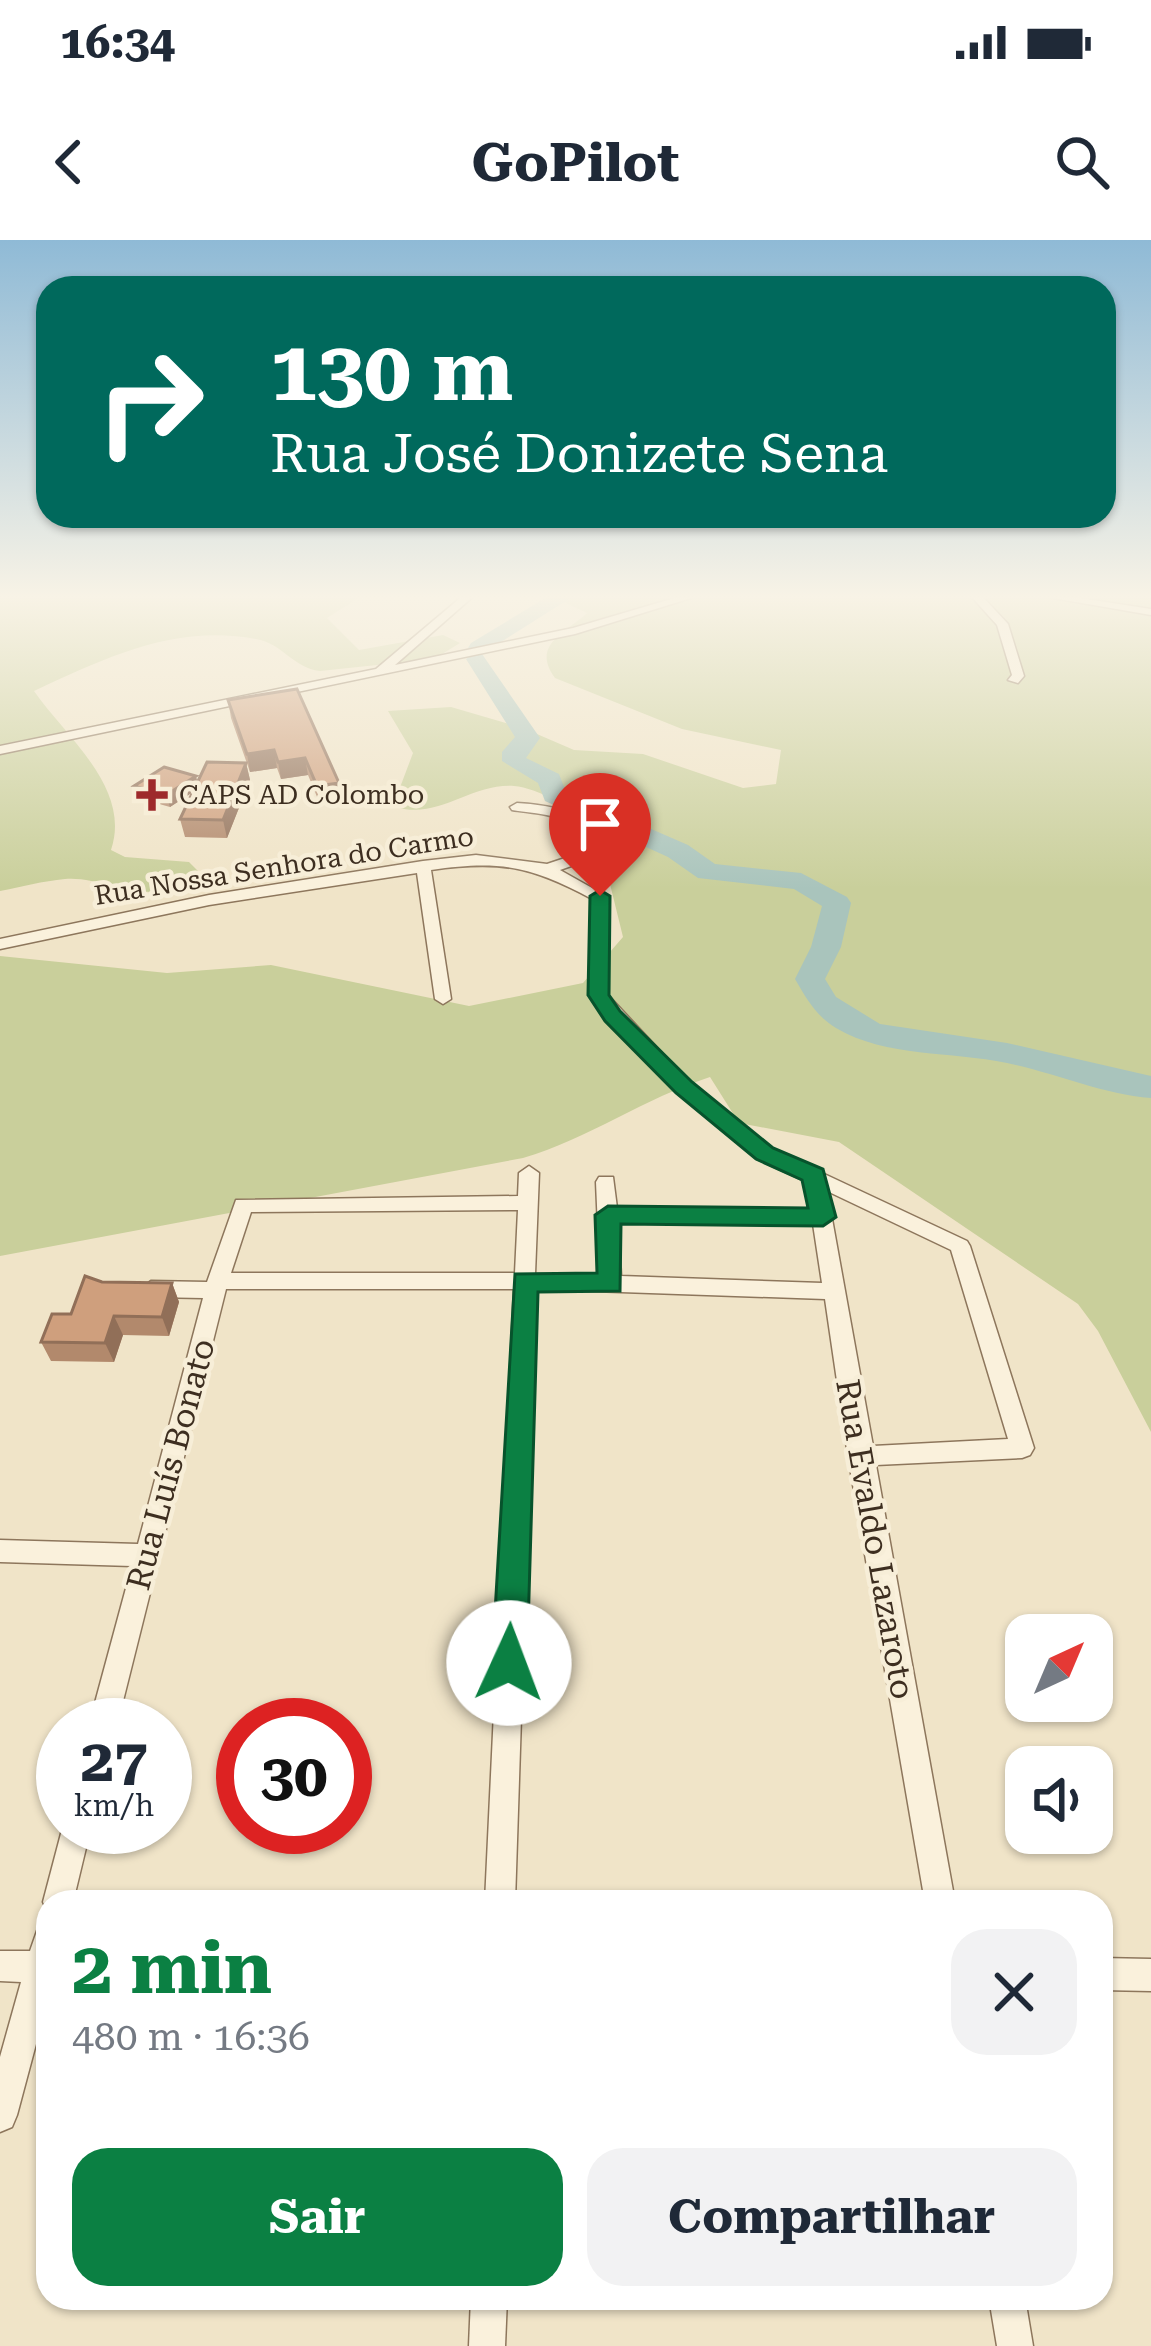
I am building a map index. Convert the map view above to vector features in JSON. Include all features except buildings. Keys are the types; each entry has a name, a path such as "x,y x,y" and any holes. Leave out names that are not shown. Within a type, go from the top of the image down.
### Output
{"street":[{"path":"0,750 283,692"},
{"path":"517,807 564,812 596,836 600,851 548,869"},
{"name":"Rua Nossa Senhora do Carmo","path":"0,944 142,912 476,860 548,869 600,896 598,995 612,1016 684,1088 764,1154 960,1246 1022,1448 860,1456"},
{"path":"423,866 443,999"},
{"path":"500,1890 529,1173"},
{"name":"Rua Evaldo Lazaroto","path":"814,1175 938,1890"},
{"path":"607,1182 611,1284"},
{"name":"Rua Luís Bonato","path":"110,1698 217,1286 243,1205 525,1203"},
{"path":"608,1215 823,1217"},
{"path":"131,1289 524,1281 834,1292"},
{"path":"0,1551 146,1555"},
{"path":"61,1890 70,1854"},
{"path":"0,1966 36,1961"},
{"path":"1113,1974 1151,1975"},
{"path":"0,2115 36,1993"},
{"path":"487,2346 488,2310"},
{"path":"1009,2310 1015,2346"}],"green space":[{"path":"0,692 35,692 104,784 115,827 111,850 125,857 189,862 200,873 172,891 65,879 0,891"},
{"path":"591,692 1151,692 1151,1432 1098,1331 1078,1304 839,1142 739,1123 710,1077 523,1158 0,1256 0,956 167,973 271,965 469,1006 583,983 623,937 594,819 514,786 483,790 424,809 393,806 413,753 388,711 451,707 523,728 574,750 643,754 743,788 776,784 781,750 682,729"}],"waterway":[{"path":"498,692 528,738 514,752 514,761 550,779 554,796 678,851 708,872 801,881 837,903 826,947 810,979 824,1003 844,1020 896,1038 1007,1053 1097,1078 1151,1087"}],"place":[{"name":"CAPS AD Colombo","path":"152,795"}],"route":[{"path":"509,1663 524,1281 611,1284 608,1215 823,1217 814,1175 764,1154 684,1088 612,1016 598,995 600,896"}]}
